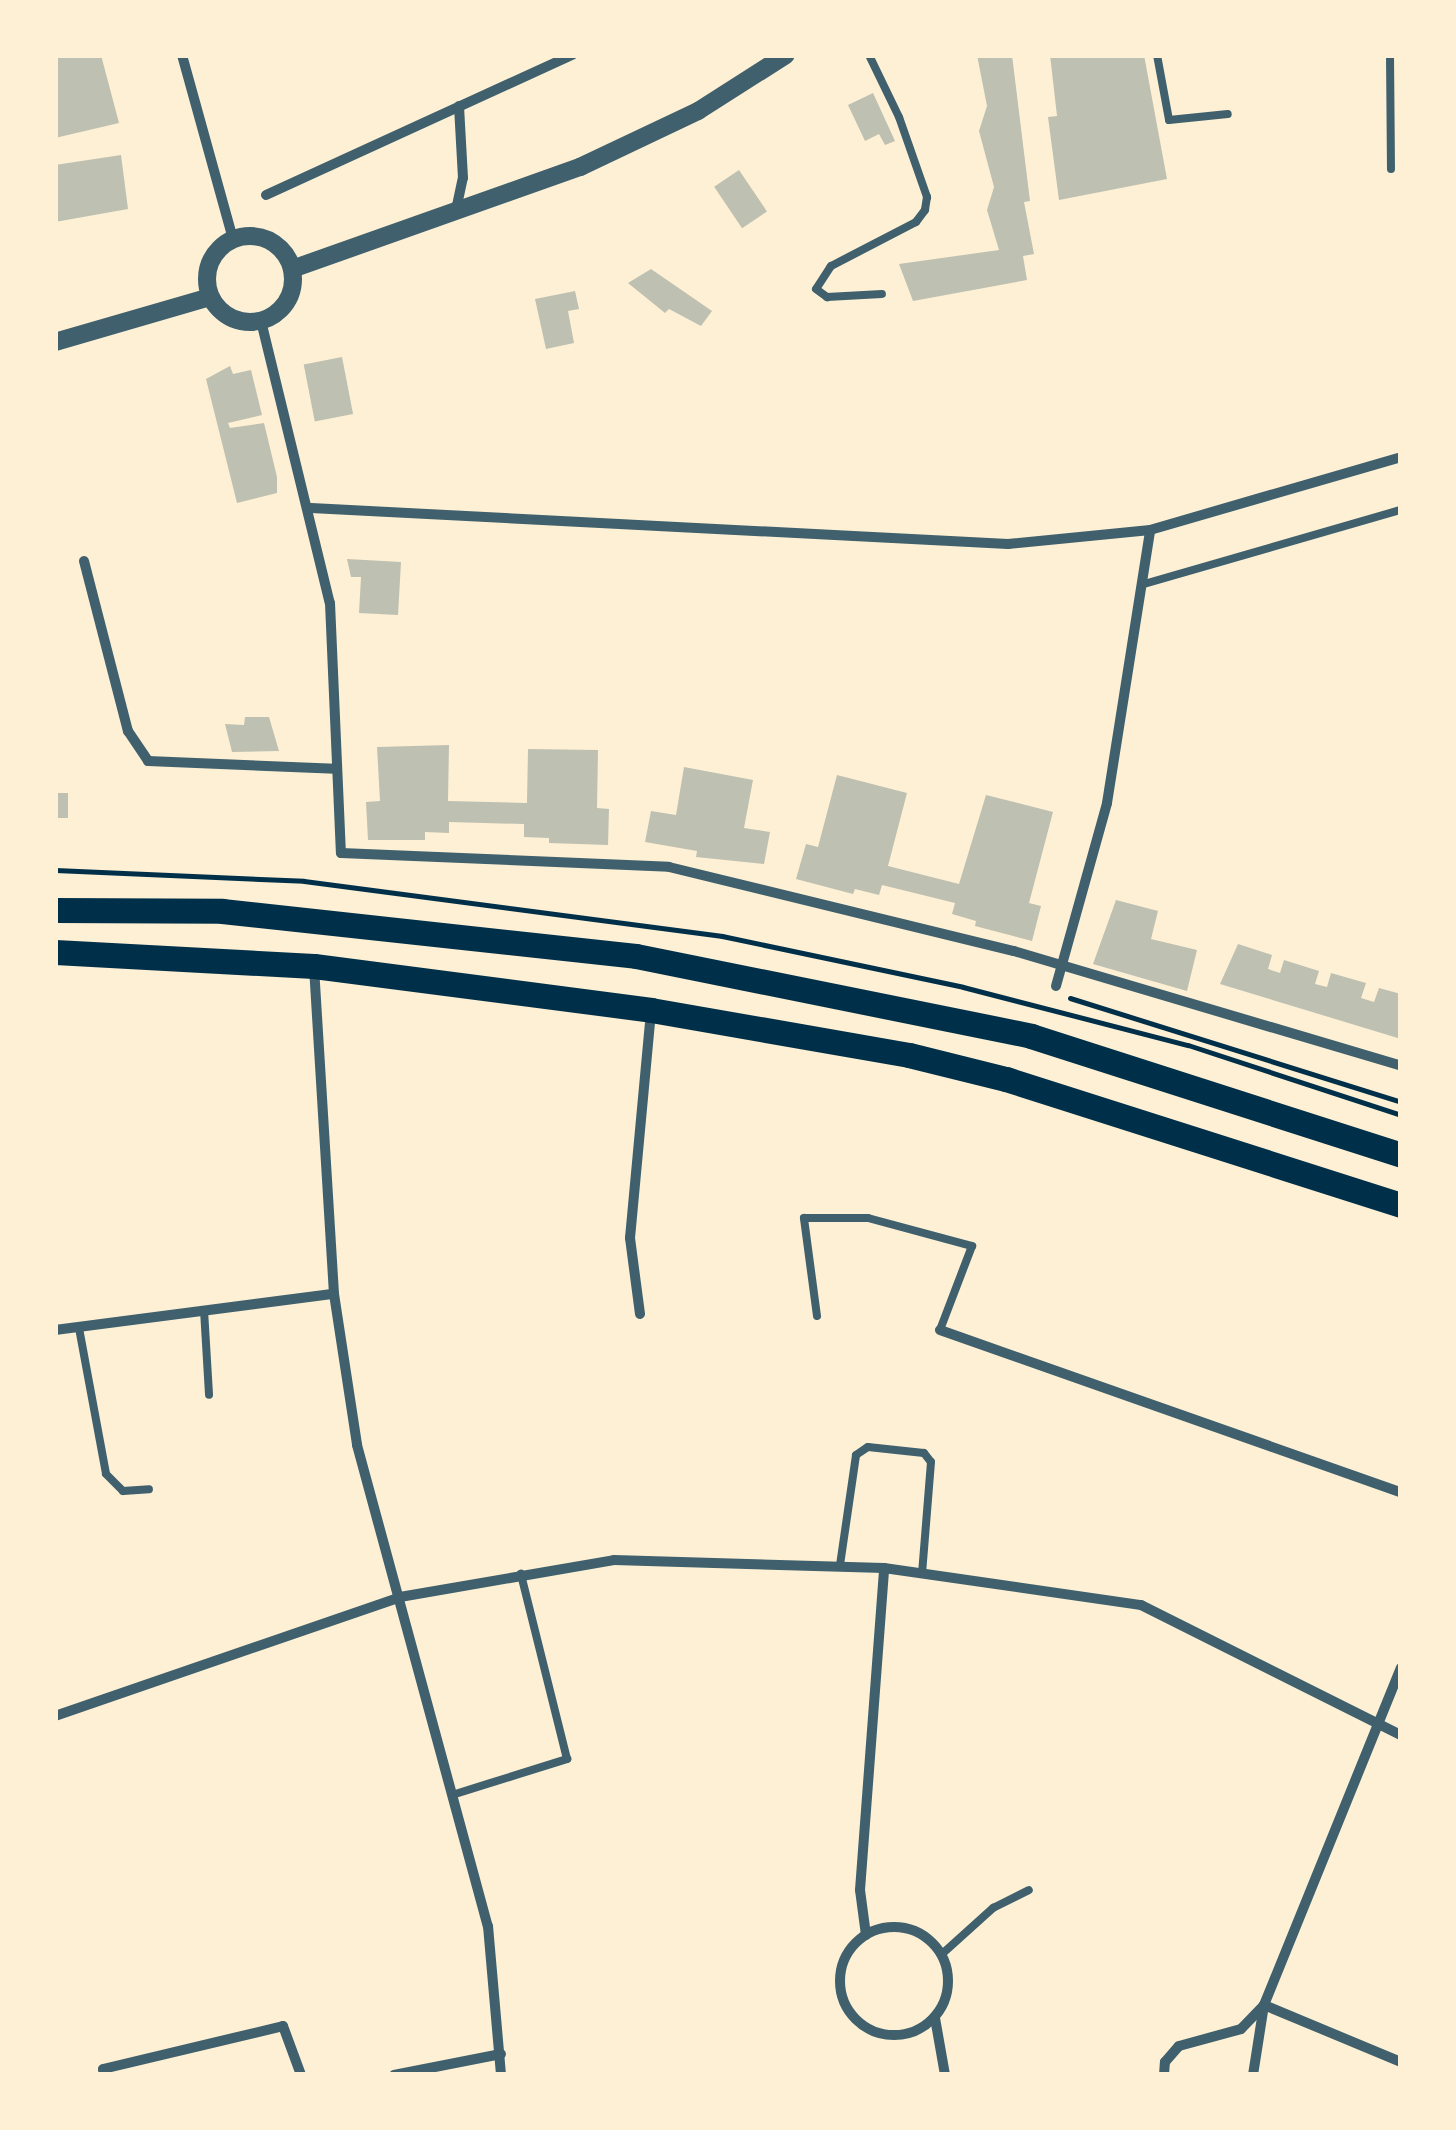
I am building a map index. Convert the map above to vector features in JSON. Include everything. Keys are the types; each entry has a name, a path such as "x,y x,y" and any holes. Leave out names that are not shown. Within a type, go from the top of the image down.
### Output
{"highway":[{"path":"55,910 222,911 636,956 1032,1036 1401,1156"},
{"path":"55,952 314,966 651,1010 909,1055 1006,1079 1401,1206"}],"street":[{"path":"182,55 233,239"},
{"path":"266,195 572,55"},
{"path":"292,269 648,137 786,55"},
{"path":"456,210 463,178 460,106"},
{"path":"262,238 286,255 292,269 290,296 261,321 236,321 210,297 207,269 233,239 262,238"},
{"path":"55,342 210,297"},
{"path":"261,321 311,508 330,604 341,852 670,867 981,942 1060,968 1232,1012 1401,1066"},
{"path":"311,508 1008,544 1150,530 1401,457"},
{"path":"1054,990 1107,803 1150,530"},
{"path":"84,561 128,732 148,761 335,770"},
{"path":"314,966 334,1294 357,1445 488,1926 501,2075"},
{"path":"640,1314 630,1238 651,1010"},
{"path":"55,1330 334,1294"},
{"path":"940,1330 1401,1492"},
{"path":"55,1716 400,1597 614,1560 884,1568 1140,1605 1377,1718 1401,1735"},
{"path":"866,1934 860,1890 884,1568"},
{"path":"1253,2075 1264,2005 1377,1718 1401,1668"},
{"path":"899,1927 916,1931 942,1954 948,1988 934,2018 902,2036 866,2029 842,2000 842,1964 866,1934 899,1927"},
{"path":"1264,2005 1401,2062"},
{"path":"1164,2075 1165,2062 1179,2046 1242,2029 1264,2005"},
{"path":"934,2018 945,2075"},
{"path":"104,2075 103,2069 283,2026 301,2075"},
{"path":"394,2075 501,2054"}],"lane":[{"path":"869,55 899,116 925,210 916,222 831,266 816,290 827,297 882,294"},
{"path":"1158,55 1169,120 1228,114"},
{"path":"1390,55 1391,169"},
{"path":"1144,584 1401,510"},
{"path":"817,1316 804,1218 868,1218 972,1246 940,1330"},
{"path":"204,1310 209,1395"},
{"path":"78,1328 106,1474 122,1491 148,1489"},
{"path":"840,1565 856,1455 868,1447 924,1453 932,1462 922,1573"},
{"path":"452,1795 567,1758 521,1574"},
{"path":"942,1954 994,1908 1029,1890"}],"path":[{"path":"358,888 359,870"},
{"path":"1054,990 1401,1101"},
{"path":"1050,1008 1188,1045 1401,1115"}],"building":[{"path":"55,55 101,55 119,123 55,138"},
{"path":"977,55 1012,55 1030,201 1024,202 1034,254 1023,256 1027,280 913,301 899,264 999,250 987,210 994,187 979,131 987,106"},
{"path":"1050,55 1144,55 1167,179 1059,200 1048,117 1057,116"},
{"path":"873,93 895,141 885,145 879,134 865,141 848,105"},
{"path":"121,155 128,209 55,222 55,165"},
{"path":"739,170 767,211 742,228 714,187"},
{"path":"651,269 712,311 701,326 669,309 665,313 628,283"},
{"path":"575,291 579,309 568,311 574,343 546,349 535,299"},
{"path":"342,357 353,414 315,421 304,364"},
{"path":"230,366 233,374 251,370 262,415 228,423 230,428 264,423 277,477 277,493 237,503 206,379"},
{"path":"347,559 401,562 398,615 359,613 361,577 351,577"},
{"path":"245,717 269,717 279,751 232,752 225,724 244,725"},
{"path":"449,745 448,801 527,803 528,749 598,750 597,808 609,809 608,845 549,843 549,838 524,837 524,824 449,822 449,833 425,832 425,840 368,840 366,802 380,801 377,747"},
{"path":"684,767 753,780 744,828 770,832 764,864 696,857 697,851 645,842 651,811 676,815"},
{"path":"837,775 907,793 888,866 959,884 986,795 1053,812 1029,903 1041,906 1032,941 975,926 976,921 952,914 955,903 882,885 879,895 855,889 853,894 796,879 806,844 818,847"},
{"path":"55,793 68,793 68,818 55,818"},
{"path":"1116,900 1158,911 1151,939 1197,950 1187,991 1093,964"},
{"path":"1238,944 1272,955 1268,969 1280,973 1284,960 1319,971 1315,984 1327,987 1331,973 1366,983 1361,998 1374,1002 1379,988 1401,994 1401,1039 1220,984"}]}
